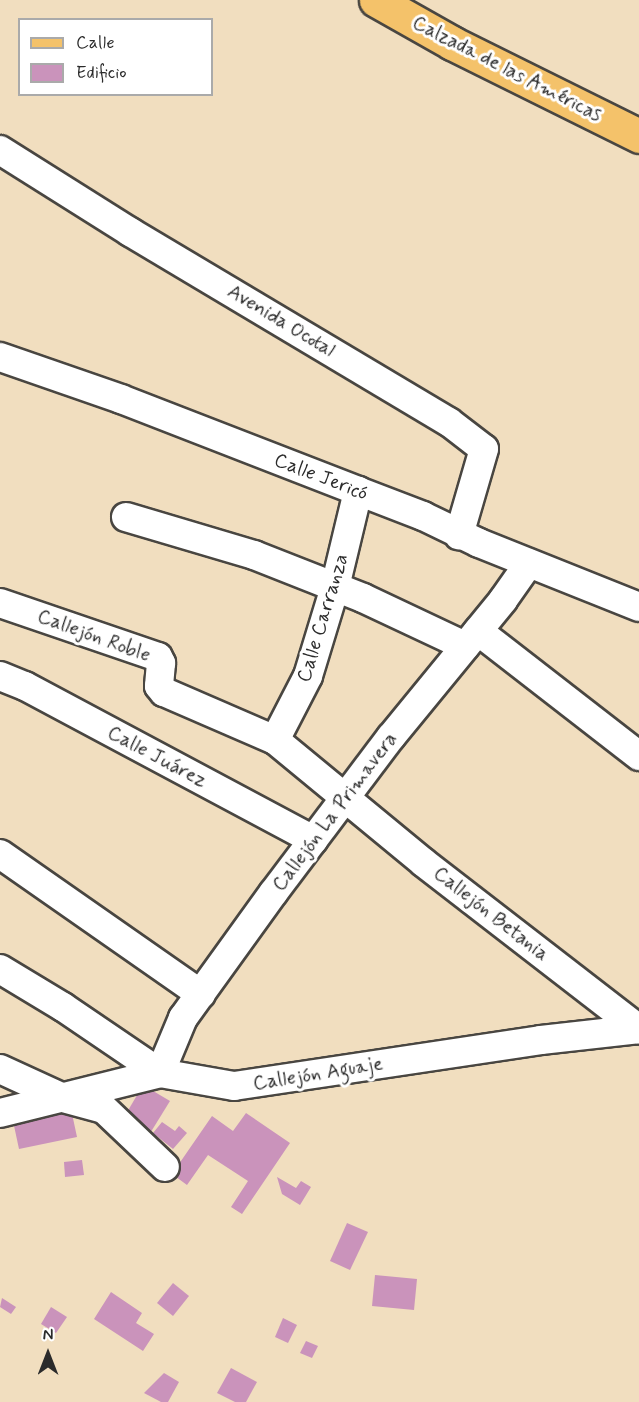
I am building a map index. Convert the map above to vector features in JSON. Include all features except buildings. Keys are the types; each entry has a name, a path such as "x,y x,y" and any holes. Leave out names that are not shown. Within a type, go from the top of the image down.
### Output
{"main road":[{"name":"Calzada de las Américas","path":"376,0 452,43 639,136"}],"street":[{"name":"Avenida Ocotal","path":"0,150 130,232 449,422 484,449 459,535"},
{"name":"Calle Jericó","path":"0,357 122,399 423,516 459,535 639,607"},
{"name":"Calle Carranza","path":"275,740 308,676 334,587 358,491"},
{"path":"126,517 254,555 471,638 639,756"},
{"name":"Callejón La Primavera","path":"160,1073 183,1018 313,840 529,563"},
{"name":"Callejón Roble","path":"0,603 149,652 158,657 161,663 158,679 164,692 275,740 346,797"},
{"name":"Calle Juárez","path":"0,676 25,686 313,840"},
{"name":"Callejón Betania","path":"346,797 424,863 639,1029"},
{"path":"0,854 201,994"},
{"path":"0,969 63,1007 160,1073"},
{"name":"Callejón Aguaje","path":"0,1113 160,1073 234,1086 541,1040 639,1029"},
{"path":"0,1068 63,1098 104,1109 165,1167"}]}
